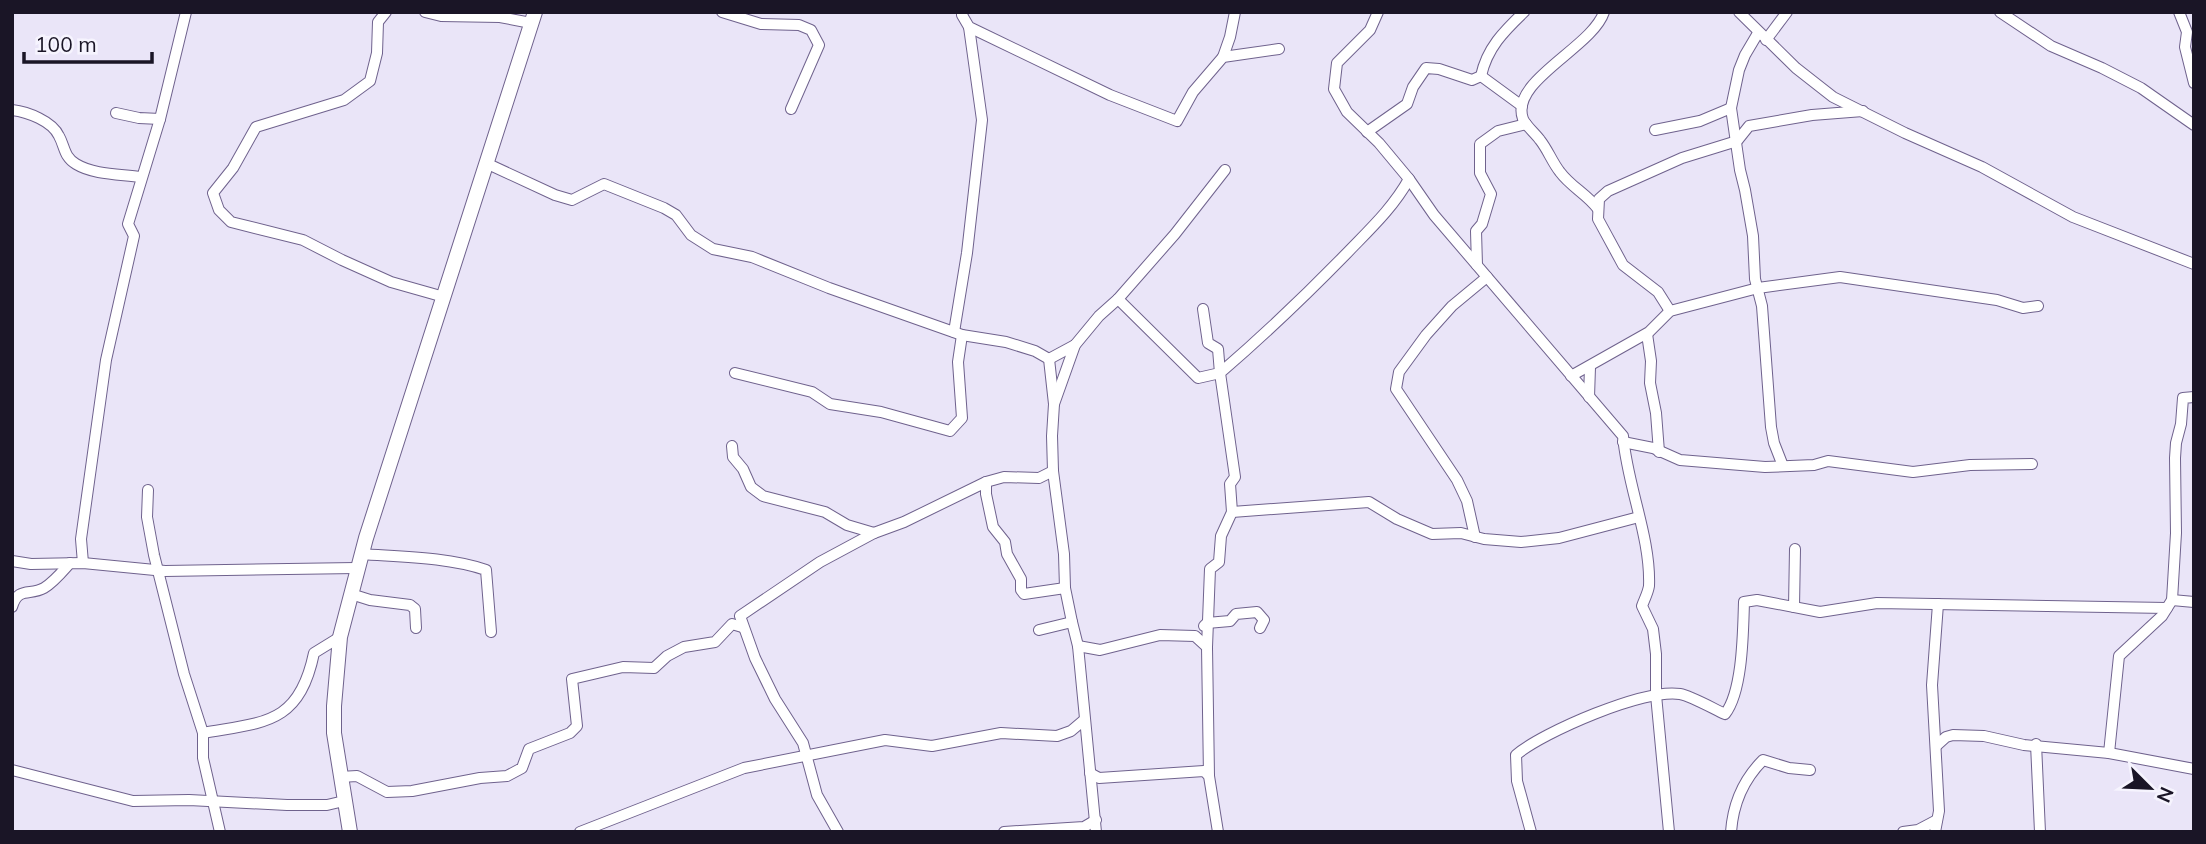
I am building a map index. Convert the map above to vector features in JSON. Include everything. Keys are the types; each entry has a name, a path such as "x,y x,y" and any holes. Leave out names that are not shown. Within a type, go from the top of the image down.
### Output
{"street":[{"path":"83,563 81,539 106,360 134,236 128,224 160,120 186,12"},
{"path":"386,12 378,22 377,53 370,81 344,100 256,127 233,168 213,193 219,210 231,222 303,240 391,282 444,297"},
{"path":"350,832 334,733 340,637 359,561 533,18 441,16 425,12"},
{"path":"722,12 761,24 799,24 811,30 819,46 791,109"},
{"path":"735,373 812,392 830,404 881,412 950,431 962,418 958,334 982,120 969,27 963,12"},
{"path":"969,27 1110,95 1177,121 1193,92 1223,57 1235,12"},
{"path":"1378,12 1370,30 1337,63 1334,89 1347,112 1409,179 1434,215 1623,436 1625,457 1639,517 1649,588 1642,606 1653,629 1656,654 1656,695 1669,832"},
{"path":"1481,76 1485,60 1501,34 1524,12"},
{"path":"1598,209 1587,194 1574,187 1559,172 1541,141 1523,120 1521,102 1533,84 1586,40 1601,21 1604,12"},
{"path":"1739,12 1762,37 1825,92 1905,133 1982,167 2073,217 2194,264"},
{"path":"1783,466 1771,427 1762,306 1731,108 1745,55 1787,12"},
{"path":"2000,12 2051,46 2141,88 2194,125"},
{"path":"2179,12 2187,32 2185,47 2194,83"},
{"path":"1223,57 1279,48"},
{"path":"1367,132 1407,104 1413,87 1426,68 1439,69 1472,80 1481,76"},
{"path":"1481,76 1522,106"},
{"path":"1655,130 1700,121 1731,108"},
{"path":"12,110 23,111 46,122 58,132 63,151 73,162 89,170 141,177"},
{"path":"1670,311 1658,292 1623,265 1598,219 1599,199 1608,191 1682,158 1737,141 1749,125 1863,111"},
{"path":"116,113 160,120"},
{"path":"1477,265 1476,231 1482,224 1491,194 1480,173 1480,144 1498,131 1526,124"},
{"path":"488,164 555,195 572,200 604,184 676,215 691,235 713,249 752,257 958,334 1006,342 1035,351 1049,359"},
{"path":"1054,404 1075,345 1175,234 1225,170"},
{"path":"1118,299 1198,378 1220,373 1298,303 1344,256 1380,219 1409,179"},
{"path":"1475,537 1467,501 1457,480 1396,389 1399,372 1426,335 1452,306 1488,277"},
{"path":"1572,376 1647,334 1670,311 1758,288 1840,277 1985,298 2023,309 2038,306"},
{"path":"1203,309 1208,343 1218,349 1236,477 1230,484 1232,512 1221,536 1219,562 1210,569 1207,623 1209,776 1218,832"},
{"path":"1647,334 1659,452"},
{"path":"1049,359 1075,345"},
{"path":"1004,832 1096,826 1078,646 1065,588 1064,554 1053,471 1054,404 1049,359"},
{"path":"1589,397 1590,367"},
{"path":"2109,753 2119,656 2162,616 2169,604 2176,533 2176,443 2181,425 2183,398 2194,397"},
{"path":"1623,442 1653,448 1680,460 1783,466 1837,462 1913,472 1970,465 2032,464"},
{"path":"732,446 733,457 743,469 751,487 763,496 825,512 847,524 874,533"},
{"path":"838,832 817,795 803,743 775,699 742,627 740,616 782,586 874,533 904,522 986,482 1004,477 1039,478 1053,471"},
{"path":"986,482 993,527 1004,542 1007,554 1021,579 1021,590 1024,594 1065,588"},
{"path":"148,490 147,517 158,570 184,674 203,733 203,758 220,832"},
{"path":"1232,512 1369,502 1397,519 1432,534 1461,533 1521,542 1559,538 1639,517"},
{"path":"1794,607 1795,549"},
{"path":"12,561 31,564 83,563 158,570 417,558 472,565 486,570 491,632"},
{"path":"12,607 17,593 42,590 70,563"},
{"path":"351,594 370,600 410,605 415,610 416,628"},
{"path":"1531,832 1517,781 1516,755 1529,744 1571,724 1656,695 1682,694 1725,714 1736,694 1744,602 1758,600 1820,612 1877,603 2194,602"},
{"path":"1935,832 1939,811 1932,685 1938,604"},
{"path":"1195,636 1207,623 1230,621 1236,614 1257,612 1264,620 1260,628"},
{"path":"1039,630 1072,622"},
{"path":"340,777 357,776 387,792 507,776 522,768 529,749 570,733 577,726 572,679 622,667 654,668 667,656 684,647 715,642 732,624 742,627"},
{"path":"1078,646 1100,650 1160,635 1195,636 1207,647"},
{"path":"203,733 269,720 287,709 303,688 314,653 340,637"},
{"path":"580,832 744,768 885,740 932,746 1001,733 1057,736 1071,732 1084,720"},
{"path":"1936,746 1946,737 1953,735 1984,736 2024,745 2036,744 2109,753 2194,769"},
{"path":"2036,744 2040,832"},
{"path":"1731,832 1733,809 1741,790 1763,760 1789,768 1810,770"},
{"path":"12,770 133,801 327,805 344,801"},
{"path":"1090,774 1099,778 1204,771 1209,776"},
{"path":"1903,832 1918,830 1937,820"}]}
